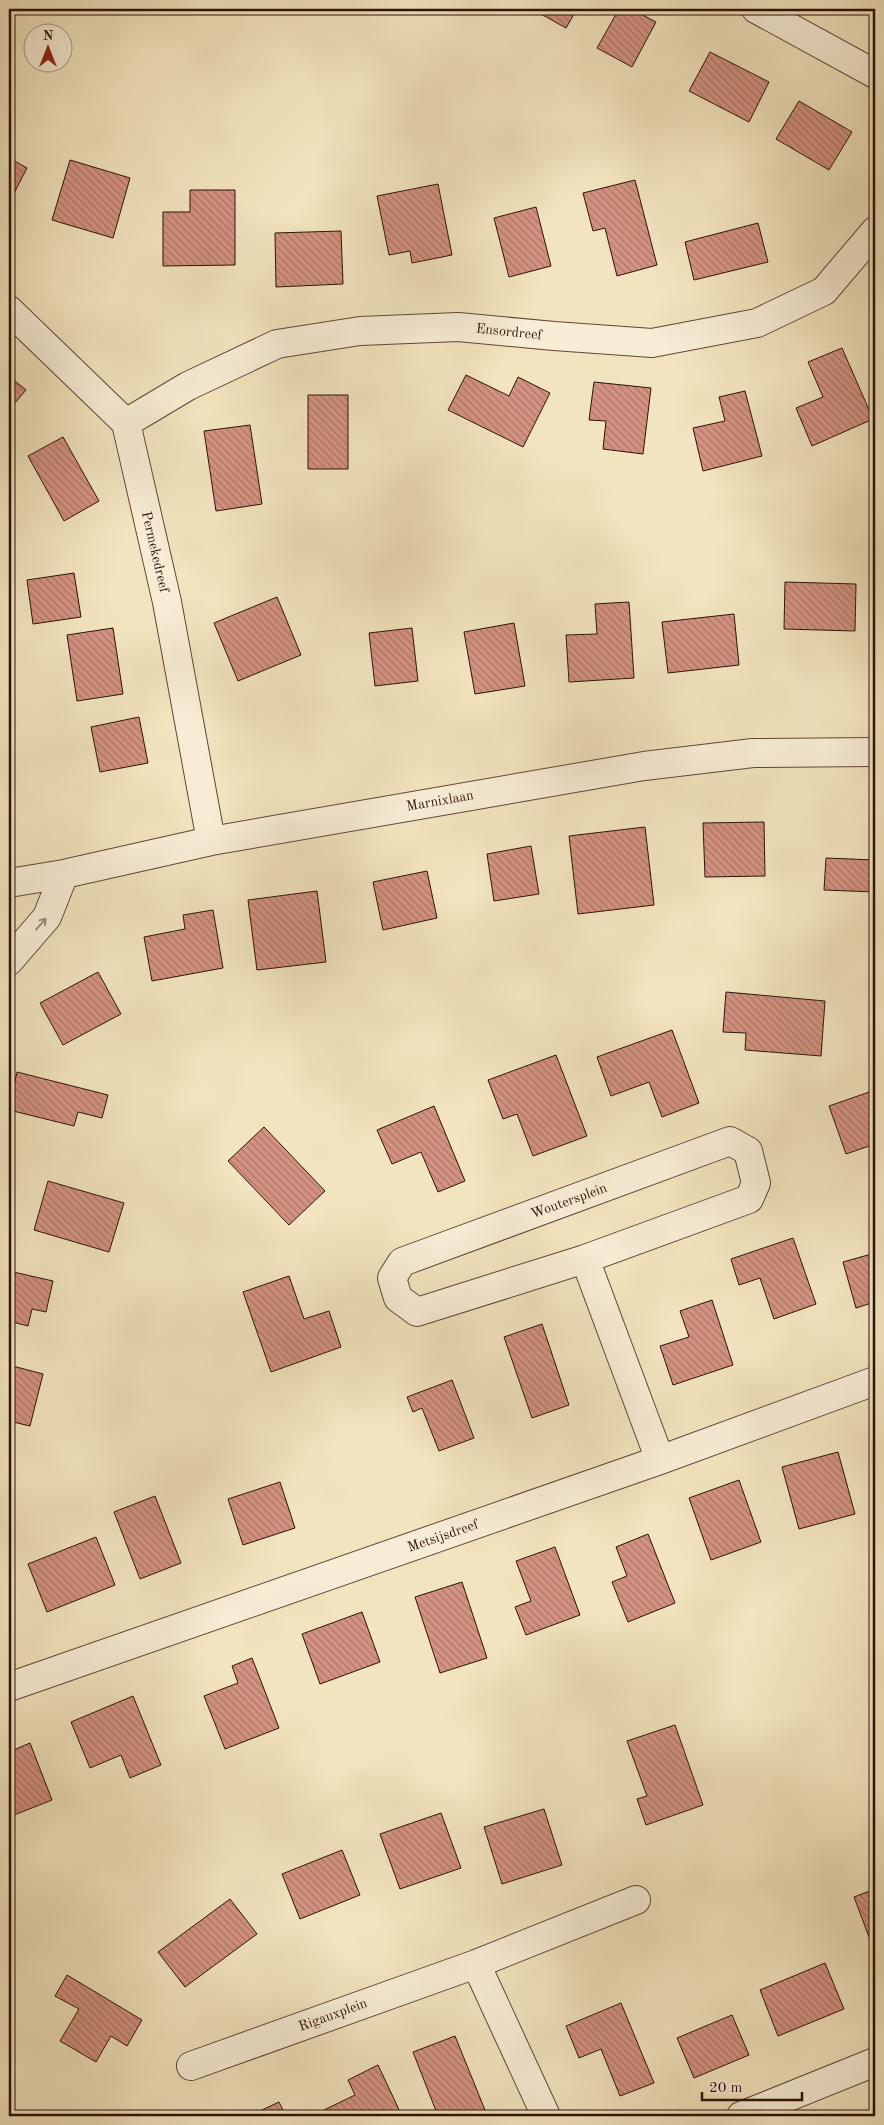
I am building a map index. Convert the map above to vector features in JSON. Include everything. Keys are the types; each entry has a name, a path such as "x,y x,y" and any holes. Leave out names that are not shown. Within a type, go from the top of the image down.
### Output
{"street":[{"path":"756,9 875,74"},
{"name":"Ensordreef","path":"126,424 188,386 277,344 360,331 458,327 652,343 757,323 824,291 875,231"},
{"path":"9,310 126,424"},
{"name":"Permekedreef","path":"126,424 167,602 211,841"},
{"name":"Marnixlaan","path":"9,883 64,874 211,841 644,766 753,754 875,752"},
{"path":"9,961 47,916 64,874"},
{"name":"Woutersplein","path":"730,1141 748,1151 756,1182 749,1199 585,1259 417,1312 398,1298 392,1278 402,1262 730,1141"},
{"path":"585,1259 660,1460"},
{"name":"Metsijsdreef","path":"9,1687 660,1460 875,1381"},
{"name":"Rigauxplein","path":"191,2066 476,1964 636,1900"},
{"path":"476,1964 546,2116"},
{"path":"741,2116 875,2062"}],"building":[{"path":"532,9 577,9 566,28"},
{"path":"619,9 631,9 656,22 632,67 597,48"},
{"path":"710,52 769,82 749,122 689,91"},
{"path":"799,101 852,132 829,170 776,139"},
{"path":"9,158 27,168 9,203"},
{"path":"70,160 130,178 113,238 52,220"},
{"path":"635,180 657,265 617,276 605,228 593,231 583,193"},
{"path":"438,184 452,255 412,263 410,251 389,255 377,196"},
{"path":"190,190 235,190 235,265 163,266 163,212 190,212"},
{"path":"536,207 551,266 509,277 494,218"},
{"path":"758,223 768,262 694,280 685,242"},
{"path":"341,231 343,284 276,287 275,233"},
{"path":"842,348 873,419 812,446 796,408 823,397 808,362"},
{"path":"466,375 509,396 518,377 550,393 523,447 448,410"},
{"path":"9,376 26,390 9,410"},
{"path":"594,382 651,388 643,454 603,449 606,421 589,420"},
{"path":"745,391 762,456 703,471 693,428 725,421 719,397"},
{"path":"308,395 348,395 348,469 308,469"},
{"path":"250,425 262,504 216,511 204,431"},
{"path":"63,437 99,501 64,521 28,456"},
{"path":"74,573 81,617 33,624 27,580"},
{"path":"785,582 856,584 855,631 784,629"},
{"path":"277,597 301,655 238,681 214,623"},
{"path":"629,602 634,678 569,682 566,635 597,634 595,604"},
{"path":"734,614 739,665 668,673 662,622"},
{"path":"514,623 525,686 475,694 464,632"},
{"path":"113,628 123,694 77,701 67,635"},
{"path":"412,628 418,681 375,686 369,633"},
{"path":"139,717 148,763 100,772 91,727"},
{"path":"764,822 765,876 705,877 703,823"},
{"path":"645,827 654,905 578,914 569,836"},
{"path":"531,846 539,894 494,901 487,854"},
{"path":"826,858 875,860 875,892 824,890"},
{"path":"427,871 437,918 383,930 373,882"},
{"path":"317,891 326,962 257,970 248,900"},
{"path":"213,910 223,968 152,981 144,937 185,929 183,915"},
{"path":"98,972 121,1014 63,1045 40,1003"},
{"path":"726,992 825,1001 821,1056 745,1050 746,1033 723,1032"},
{"path":"672,1030 699,1103 662,1117 649,1082 611,1096 597,1057"},
{"path":"556,1055 587,1136 533,1156 517,1114 503,1119 488,1080"},
{"path":"17,1072 108,1095 102,1118 78,1112 74,1126 9,1110"},
{"path":"875,1090 875,1144 846,1154 829,1106"},
{"path":"434,1106 465,1181 438,1192 421,1152 392,1164 377,1130"},
{"path":"264,1127 325,1191 289,1225 228,1161"},
{"path":"48,1181 124,1203 109,1252 34,1230"},
{"path":"793,1238 816,1304 774,1319 760,1278 739,1285 731,1259"},
{"path":"875,1253 875,1302 856,1308 843,1262"},
{"path":"9,1271 53,1281 46,1312 32,1309 28,1326 9,1321"},
{"path":"289,1276 304,1319 329,1311 341,1347 271,1372 243,1292"},
{"path":"712,1300 733,1365 673,1385 660,1346 689,1337 680,1311"},
{"path":"542,1324 569,1405 532,1418 504,1337"},
{"path":"9,1365 43,1374 30,1426 9,1421"},
{"path":"452,1380 474,1438 439,1451 422,1408 413,1412 407,1397"},
{"path":"838,1452 855,1514 799,1529 782,1467"},
{"path":"739,1480 761,1542 711,1560 689,1498"},
{"path":"280,1482 295,1528 243,1545 228,1499"},
{"path":"155,1496 181,1563 140,1579 114,1512"},
{"path":"648,1534 675,1603 628,1622 612,1582 627,1576 616,1547"},
{"path":"96,1537 115,1585 47,1612 28,1564"},
{"path":"555,1547 580,1615 526,1635 515,1607 531,1601 516,1561"},
{"path":"462,1582 487,1658 440,1673 415,1597"},
{"path":"362,1612 380,1662 320,1684 302,1634"},
{"path":"252,1658 279,1728 225,1749 204,1696 238,1683 232,1666"},
{"path":"133,1696 161,1765 130,1778 121,1755 90,1768 71,1722"},
{"path":"675,1725 703,1805 646,1825 637,1799 647,1796 627,1741"},
{"path":"30,1743 52,1800 9,1817 9,1752"},
{"path":"544,1809 562,1865 502,1884 484,1827"},
{"path":"441,1813 461,1868 400,1889 380,1834"},
{"path":"342,1850 360,1895 300,1919 282,1874"},
{"path":"875,1889 875,1953 854,1897"},
{"path":"230,1899 257,1934 185,1987 158,1952"},
{"path":"825,1963 844,2009 778,2036 760,1990"},
{"path":"67,1975 142,2020 127,2046 111,2036 96,2062 60,2041 79,2009 55,1996"},
{"path":"621,2003 654,2083 620,2096 601,2049 579,2058 566,2026"},
{"path":"732,2015 749,2055 694,2078 677,2038"},
{"path":"455,2036 487,2115 438,2116 413,2052"},
{"path":"378,2065 402,2116 327,2116 324,2110 355,2095 348,2080"},
{"path":"279,2102 286,2116 249,2116"}]}
